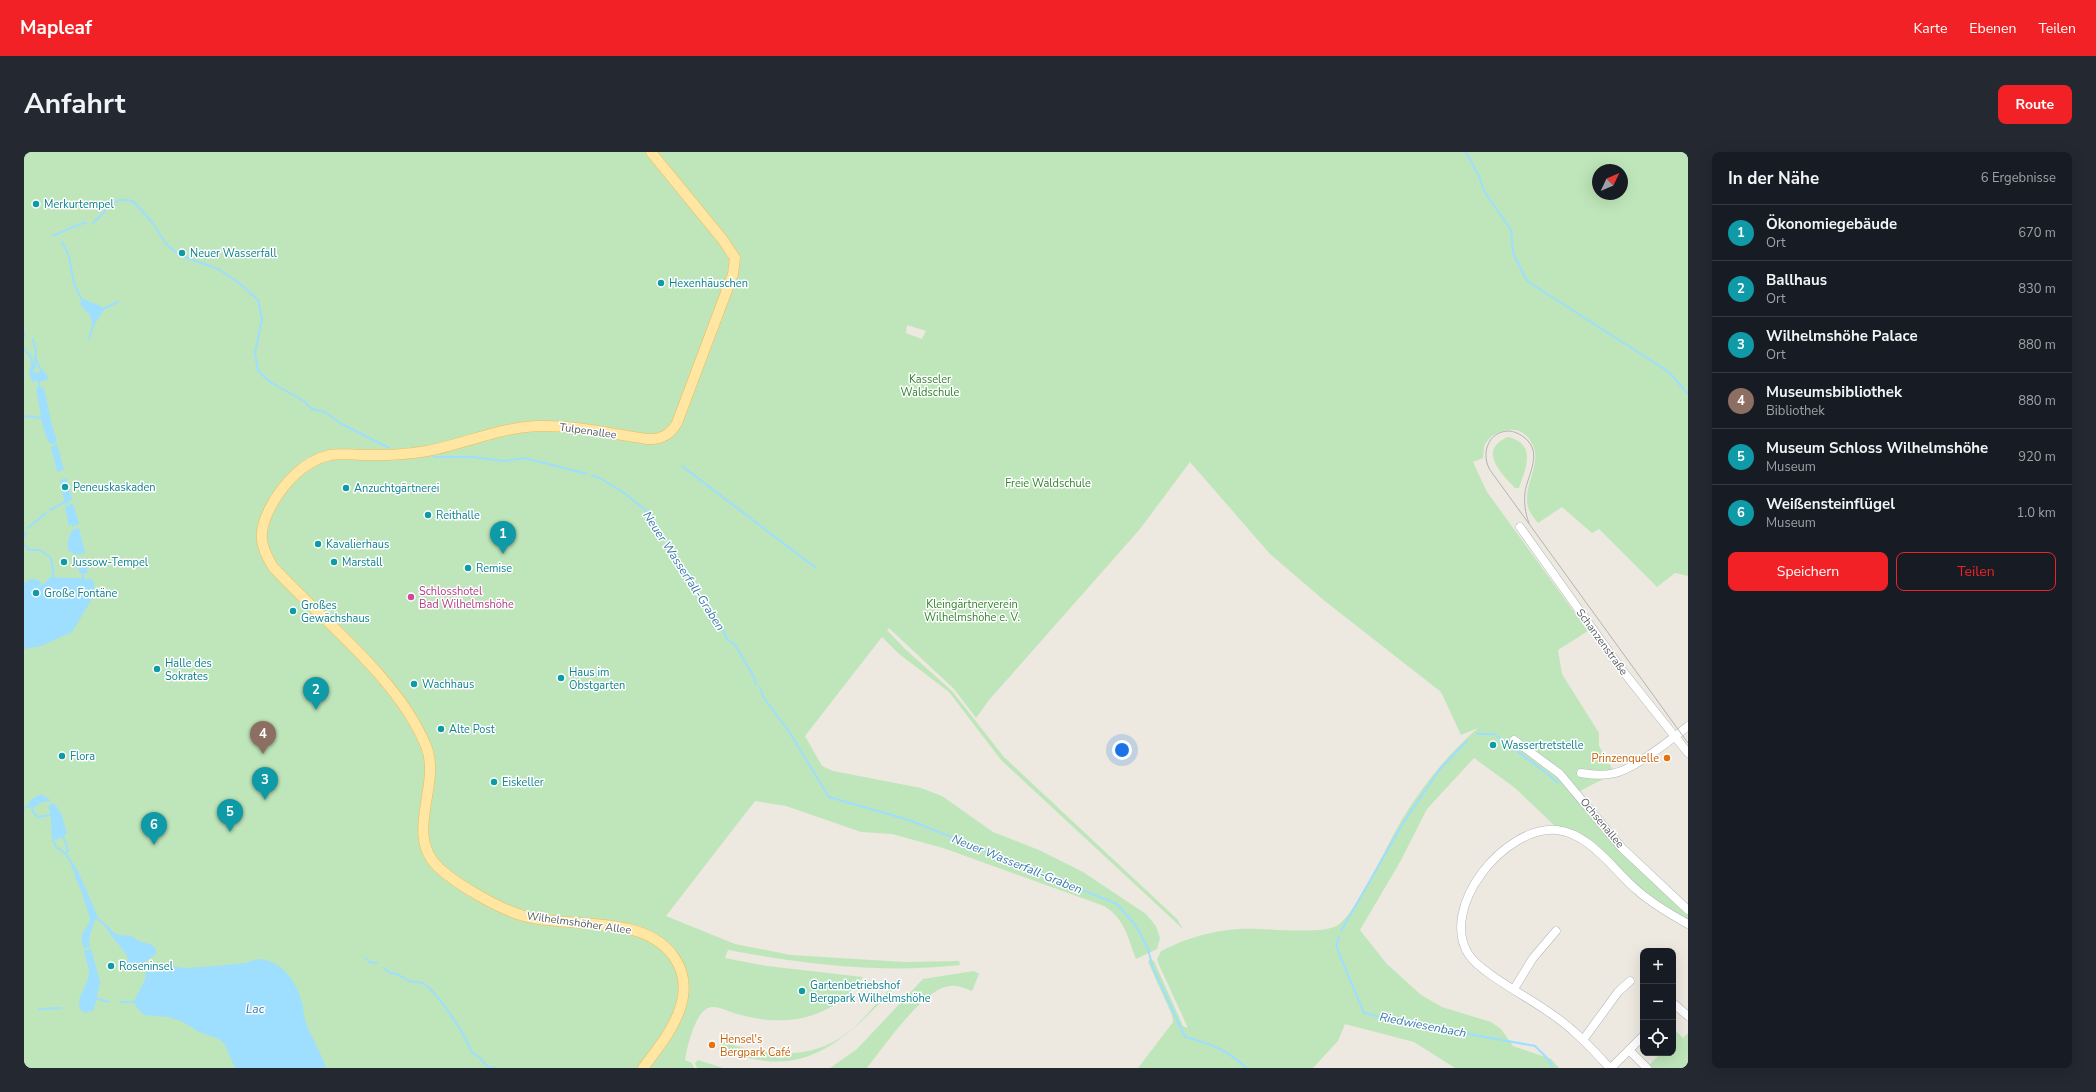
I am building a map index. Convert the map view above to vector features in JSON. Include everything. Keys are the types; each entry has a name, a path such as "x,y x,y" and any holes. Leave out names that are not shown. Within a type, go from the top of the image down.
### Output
{"main road":[{"name":"Tulpenallee","path":"273,567 260,536 266,517 275,499 291,478 306,466 324,457 337,455 392,456 415,453 512,429 538,426 561,427 652,439 665,436 674,429 733,274 734,258 724,240 651,152"},
{"name":"Wilhelmshöher Allee","path":"273,567 381,678 408,715 421,736 428,752 431,767 423,838 427,853 438,867 465,886 498,906 517,914 543,920 633,929 655,939 675,958 684,981 683,999 671,1029 643,1068"}],"street":[{"name":"Schanzenstraße","path":"1520,527 1622,670 1688,753"},
{"path":"1581,773 1605,775 1625,770 1675,737 1688,726"},
{"name":"Ochsenallee","path":"1514,740 1560,774 1621,847 1688,910"},
{"path":"1640,1039 1610,1068 1583,1040 1552,1014 1496,978 1471,957 1460,934 1461,918 1465,903 1480,876 1509,847 1534,834 1543,831 1557,830 1582,839 1637,890 1663,910 1688,924"},
{"path":"1514,989 1533,958 1556,931"},
{"path":"1583,1040 1618,992 1630,981"},
{"path":"1676,1006 1688,1016"},
{"path":"1629,1050 1647,1068"}],"green space":[{"path":"24,152 1688,152 1688,576 1675,573 1657,587 1599,529 1592,533 1562,507 1538,523 1529,510 1527,501 1535,457 1534,449 1526,435 1514,430 1501,431 1495,434 1485,444 1483,458 1473,462 1487,492 1588,631 1558,650 1562,674 1599,733 1599,746 1615,773 1576,793 1688,912 1688,921 1638,889 1595,848 1558,829 1515,788 1474,758 1427,809 1400,862 1360,930 1386,963 1421,995 1442,1007 1491,1022 1501,1029 1513,1046 1551,1059 1559,1068 1455,1068 1414,1042 1345,1024 1338,1041 1313,1068 1138,1068 1173,1022 1172,1015 1148,962 1150,959 1154,961 1183,1026 1188,1028 1159,965 1157,959 1161,951 1180,942 1218,931 1249,929 1305,931 1330,928 1338,925 1354,907 1401,821 1418,796 1446,760 1478,728 1461,735 1441,692 1326,602 1270,554 1190,462 1140,529 989,700 976,718 954,689 889,628 887,630 904,648 952,691 1004,757 1177,919 1183,929 1001,760 949,692 899,654 882,637 805,736 822,766 833,771 921,788 942,796 993,832 1039,850 1083,872 1146,914 1156,926 1160,938 1157,949 1136,959 1121,922 1104,906 943,848 892,834 861,832 786,806 755,801 666,916 735,944 791,955 905,962 959,961 960,965 931,968 872,968 785,960 728,950 725,958 767,966 863,977 850,992 837,1003 823,1011 807,1017 791,1020 774,1020 737,1014 715,1007 708,1008 699,1016 692,1031 688,1047 685,1060 692,1063 694,1068 24,1068","holes":["907,325 926,331 922,339 906,333"]},
{"path":"1508,437 1517,440 1523,445 1526,451 1526,465 1519,488 1515,488 1498,469 1493,455 1494,448 1499,442"},
{"path":"974,971 979,974 972,991 951,986 941,989 929,996 905,1020 867,1068 830,1068 857,1049 923,979"},
{"path":"890,989 892,991 865,1018 851,1030 848,1032"},
{"path":"1676,1031 1683,1038 1688,1033 1688,1068 1652,1068 1649,1065 1658,1056 1676,1056"},
{"path":"846,1033 821,1051 804,1058 786,1061 766,1061 748,1058 718,1049 722,1042 738,1047 770,1053 802,1052 832,1042"},
{"path":"698,1060 723,1068 697,1068 695,1063"}],"water":[{"path":"84,299 105,308 93,327 90,315 80,304"},
{"path":"31,365 36,367 33,371 34,373 40,372 39,365 48,377 47,380 38,382 36,379 33,383 29,373"},
{"path":"36,387 44,388 52,426 57,440 54,444 49,443 43,428"},
{"path":"57,444 64,470 57,472 51,447"},
{"path":"66,478 72,499 65,505 60,480"},
{"path":"73,503 79,524 72,527 72,524 69,526 65,507"},
{"path":"79,528 85,553 76,555 68,550 68,540 72,530"},
{"path":"78,558 85,558 88,573 79,573"},
{"path":"50,577 91,579 94,583 95,594 72,632 41,646 24,649 24,583 31,579 39,580 42,585"},
{"path":"41,794 52,801 42,802 31,808 29,801"},
{"path":"54,803 61,813 67,833 63,837 53,840 50,810 48,806"},
{"path":"77,869 97,915 89,939 90,947 84,948 82,934 89,923 90,918 75,877"},
{"path":"107,925 114,933 131,936 139,941 152,945 156,949 156,954 146,961 138,964 126,964 128,958 108,931 106,927"},
{"path":"91,949 100,982 94,1010 85,1013 80,1009 79,1004 89,972 84,950"},
{"name":"Lac","path":"258,959 274,963 291,978 302,1002 306,1023 322,1056 326,1068 235,1068 225,1045 219,1039 199,1032 183,1022 169,1017 144,1015 137,1008 134,1001 145,980 146,973 155,968 171,966 184,968 216,966 245,963"}],"waterway":[{"path":"1466,152 1479,176 1484,191 1511,230 1513,253 1527,281 1669,372 1688,394"},
{"path":"93,223 110,206 119,200 134,202 152,222 166,244 179,255 218,269 238,282 258,300 262,319 255,353 258,371 270,382 304,401 312,409 325,412 340,423 389,448"},
{"path":"53,235 86,223"},
{"path":"62,242 68,254"},
{"path":"69,256 74,284 83,302"},
{"path":"105,308 118,302"},
{"path":"89,339 93,325"},
{"path":"24,332 24,337"},
{"path":"33,339 36,352 34,367"},
{"path":"24,349 31,357 33,367"},
{"path":"36,359 39,368"},
{"path":"38,380 40,389"},
{"path":"24,416 43,418"},
{"name":"Neuer Wasserfall-Graben","path":"434,457 473,457 504,461 525,458 587,474"},
{"path":"682,466 816,568"},
{"name":"Neuer Wasserfall-Graben","path":"592,476 598,477 623,492 649,513 699,594 706,601 716,620 722,626 726,638 735,645 754,677 756,685"},
{"path":"50,510 65,502"},
{"path":"28,528 46,513"},
{"path":"24,537 26,532"},
{"path":"24,544 29,550 40,550 51,558 54,579"},
{"path":"83,570 83,580"},
{"name":"Neuer Wasserfall-Graben","path":"760,688 764,698 788,730 829,797 909,820 1117,904 1136,926 1148,949 1153,968 1185,1037 1218,1048 1232,1056 1246,1068"},
{"name":"Riedwiesenbach","path":"1477,734 1494,734 1558,783"},
{"name":"Riedwiesenbach","path":"1341,931 1403,823 1440,769 1467,741"},
{"path":"24,808 32,804"},
{"path":"31,806 33,812 38,817 51,815"},
{"path":"63,836 68,850 66,854 77,871"},
{"path":"53,840 56,847 66,854"},
{"path":"72,865 77,876"},
{"path":"96,917 108,928"},
{"name":"Riedwiesenbach","path":"1339,937 1336,944 1338,951 1364,1013 1391,1020 1535,1046 1548,1059 1553,1068"},
{"path":"366,958 369,962 377,963"},
{"path":"141,962 147,974"},
{"path":"384,968 390,973 398,974 409,981 422,983 430,989 451,1016 464,1036 472,1053 479,1057 488,1067 495,1068"},
{"path":"94,998 109,1002"},
{"path":"121,1002 137,1002"},
{"path":"39,1009 61,1008"}],"tram line":[{"path":"1529,523 1526,512 1525,492 1533,464 1533,450 1525,438 1519,434 1510,431 1501,432 1495,435 1491,440 1486,451 1487,464 1490,470 1688,743"}],"place":[{"name":"Merkurtempel","path":"36,204"},
{"name":"Neuer Wasserfall","path":"182,253"},
{"name":"Hexenhäuschen","path":"661,283"},
{"name":"Peneuskaskaden","path":"65,487"},
{"name":"Anzuchtgärtnerei","path":"346,488"},
{"name":"Reithalle","path":"428,515"},
{"name":"Kavalierhaus","path":"318,544"},
{"name":"Ökonomiegebäude","path":"503,554"},
{"name":"Jussow-Tempel","path":"64,562"},
{"name":"Marstall","path":"334,562"},
{"name":"Remise","path":"468,568"},
{"name":"Große Fontäne","path":"36,593"},
{"name":"Schlosshotel Bad Wilhelmshöhe","path":"411,597"},
{"name":"Großes Gewächshaus","path":"293,611"},
{"name":"Halle des Sokrates","path":"157,669"},
{"name":"Haus im Obstgarten","path":"561,678"},
{"name":"Wachhaus","path":"414,684"},
{"name":"Ballhaus","path":"316,710"},
{"name":"Alte Post","path":"441,729"},
{"name":"Wassertretstelle","path":"1493,745"},
{"name":"Museumsbibliothek","path":"263,754"},
{"name":"Flora","path":"62,756"},
{"name":"Prinzenquelle","path":"1667,758"},
{"name":"Eiskeller","path":"494,782"},
{"name":"Wilhelmshöhe Palace","path":"265,800"},
{"name":"Museum Schloss Wilhelmshöhe","path":"230,832"},
{"name":"Weißensteinflügel","path":"154,845"},
{"name":"Roseninsel","path":"111,966"},
{"name":"Gartenbetriebshof Bergpark Wilhelmshöhe","path":"802,991"},
{"name":"Hensel's Bergpark Café","path":"712,1045"}],"park label":[{"name":"Kasseler Waldschule","path":"930,385"},
{"name":"Freie Waldschule","path":"1048,483"},
{"name":"Kleingärtnerverein Wilhelmshöhe e. V.","path":"972,610"}]}
